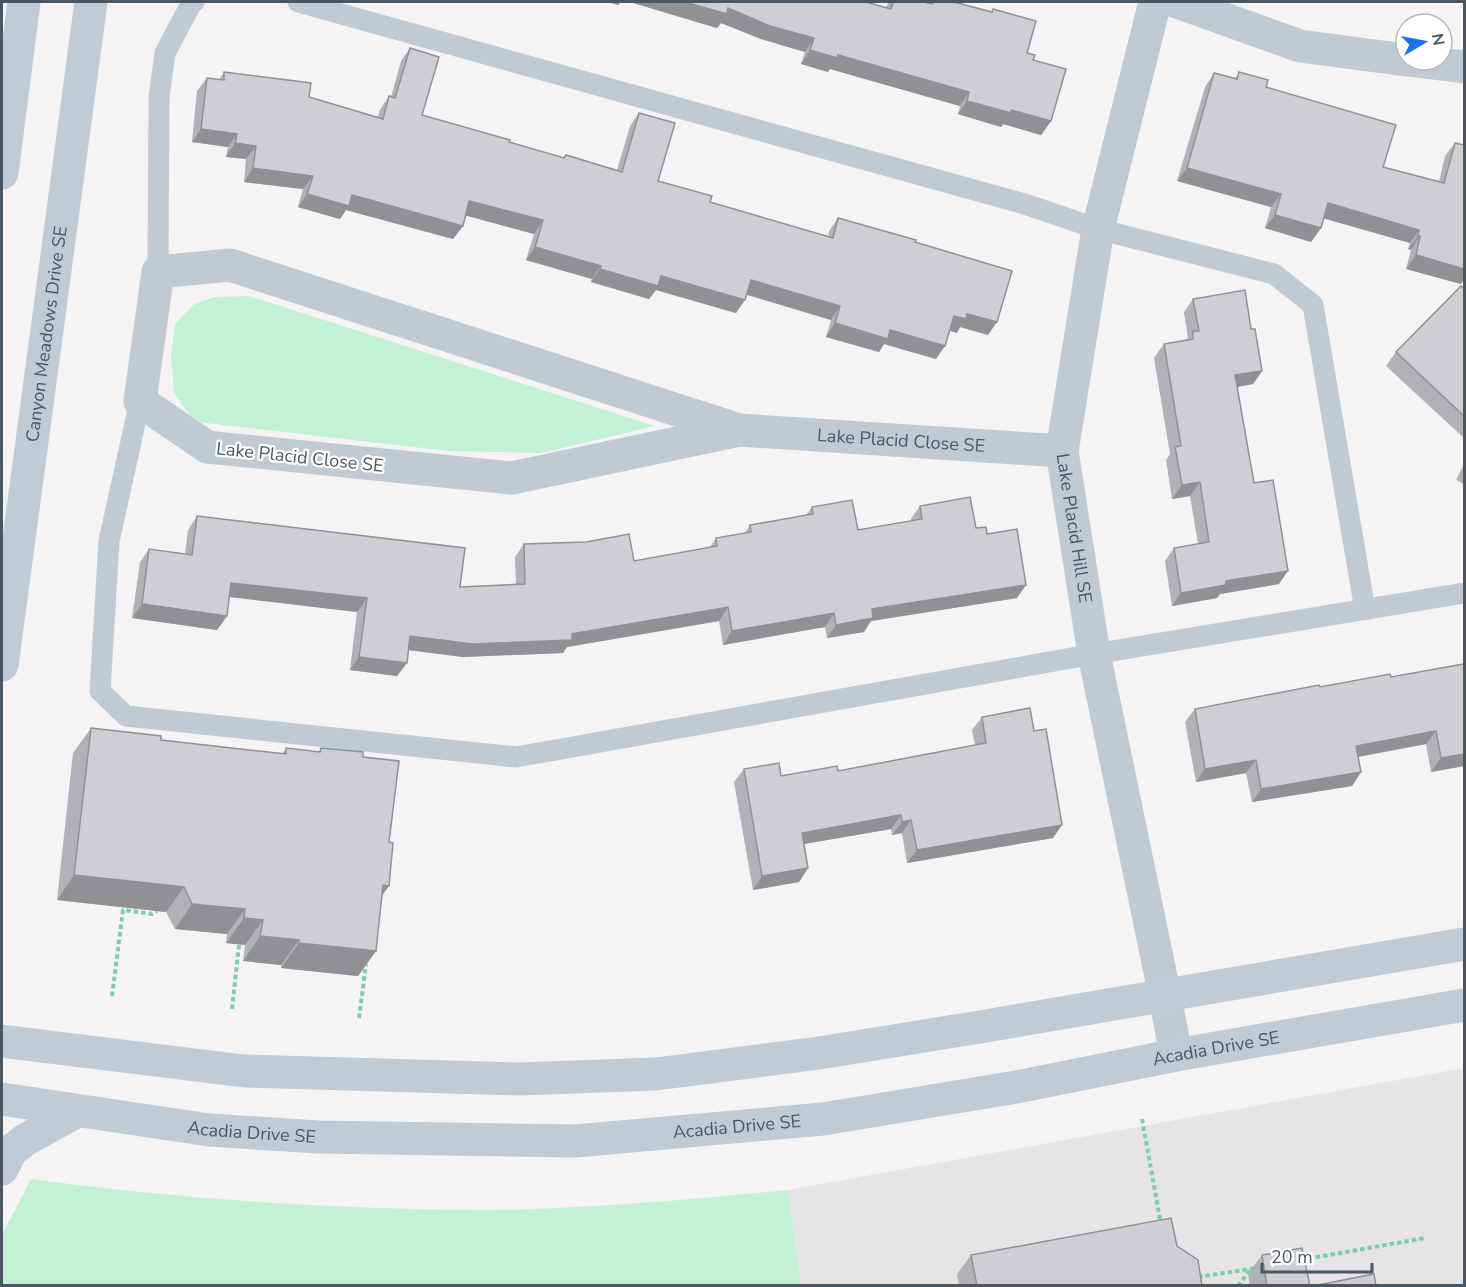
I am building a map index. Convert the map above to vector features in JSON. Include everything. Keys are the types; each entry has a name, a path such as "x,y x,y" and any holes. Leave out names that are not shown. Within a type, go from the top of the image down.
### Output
{"street":[{"path":"2,173 24,2"},
{"name":"Canyon Meadows Drive SE","path":"2,665 91,2"},
{"name":"Lake Placid Hill SE","path":"1155,2 1098,229 1062,451 1094,654 1166,996 1176,1055"},
{"path":"1177,2 1300,46 1394,58"},
{"name":"Lake Placid Close SE","path":"158,272 230,265 740,430 1062,451"},
{"path":"140,401 158,272"},
{"name":"Lake Placid Close SE","path":"140,401 207,447 512,478 740,430"},
{"path":"2,1041 244,1071 520,1079 656,1074 819,1053 1464,944"},
{"name":"Acadia Drive SE","path":"2,1099 208,1130 318,1137 575,1141 823,1119 1016,1087 1176,1055 1464,1005"},
{"path":"2,1169 10,1151 77,1111"}],"lane":[{"path":"158,272 159,97 163,64 165,53 194,2"},
{"path":"298,2 1028,205 1098,229 1274,274 1313,305 1365,610"},
{"path":"140,401 109,541 100,691 126,716 516,757 1094,654 1464,593"}],"path":[{"path":"129,911 134,901"},
{"path":"112,996 123,910 152,914 157,911"},
{"path":"232,1009 239,945"},
{"path":"359,1018 366,959"},
{"path":"1142,1119 1162,1230"},
{"path":"1297,1261 1425,1239"},
{"path":"1188,1278 1262,1267"},
{"path":"1238,1286 1251,1269"}],"shaded area":[{"path":"1464,1068 1464,1285 801,1285 788,1190"}],"green space":[{"path":"249,296 655,426 541,453 448,451 198,422 174,393 171,355 175,324 194,304 215,297"},
{"path":"31,1179 142,1192 308,1205 475,1210 671,1201 788,1190 801,1285 2,1285 3,1233"}],"building":[{"path":"685,2 866,2 891,9 893,2 932,4 933,2 954,2 992,12 993,9 1036,21 1027,53 1035,55 1033,60 1066,69 1051,121 967,101 969,92 838,55 837,58 810,50 814,38 770,26 728,8 727,14"},
{"path":"410,48 439,57 422,115 564,158 566,155 622,172 639,113 675,123 658,181 712,196 710,202 833,238 838,218 1012,271 997,322 967,314 966,319 954,316 945,346 890,330 888,339 835,323 840,306 751,280 745,300 661,276 658,286 600,269 601,266 535,247 543,220 469,201 463,226 352,195 349,206 307,194 313,176 253,168 256,146 235,143 237,134 201,129 207,78 224,80 224,72 311,83 309,97 383,119 389,96 395,98"},
{"path":"1239,72 1268,80 1266,87 1396,125 1383,167 1444,183 1455,143 1464,145 1464,269 1416,255 1419,230 1328,203 1321,228 1275,215 1281,194 1187,168 1214,73 1237,79"},
{"path":"1461,286 1464,289 1464,416 1396,352"},
{"path":"1245,290 1251,329 1255,329 1262,371 1235,375 1254,483 1273,480 1288,571 1226,581 1226,585 1181,593 1174,548 1209,542 1200,482 1182,485 1175,447 1181,446 1164,344 1193,339 1193,331 1199,331 1193,299"},
{"path":"970,497 976,528 986,527 987,534 1017,529 1026,585 872,609 873,618 836,625 834,613 732,631 728,607 572,634 572,640 472,644 410,636 407,663 359,657 367,598 231,583 227,616 142,604 149,549 192,555 197,516 465,548 460,587 525,584 524,544 586,542 629,534 634,561 717,546 716,538 751,532 750,525 813,514 812,507 852,500 858,530 922,519 920,506"},
{"path":"1464,664 1464,754 1441,758 1436,731 1356,746 1361,772 1261,789 1256,760 1205,769 1195,709 1319,685 1320,687 1390,674 1391,677"},
{"path":"1030,708 1034,731 1046,729 1062,825 917,850 911,820 902,822 901,815 802,833 808,868 762,876 744,769 779,763 781,776 837,766 838,771 986,743 982,717"},
{"path":"91,728 161,736 161,740 286,754 286,748 320,752 321,748 363,752 363,757 399,761 389,842 393,843 389,886 383,885 376,951 299,943 299,940 260,936 263,920 244,918 245,909 192,904 184,887 74,875"},
{"path":"1171,1218 1177,1246 1198,1260 1202,1286 977,1286 971,1255"},
{"path":"1302,1248 1310,1286 1267,1286 1262,1255"},
{"path":"1374,1274 1376,1286 1313,1286"}]}
